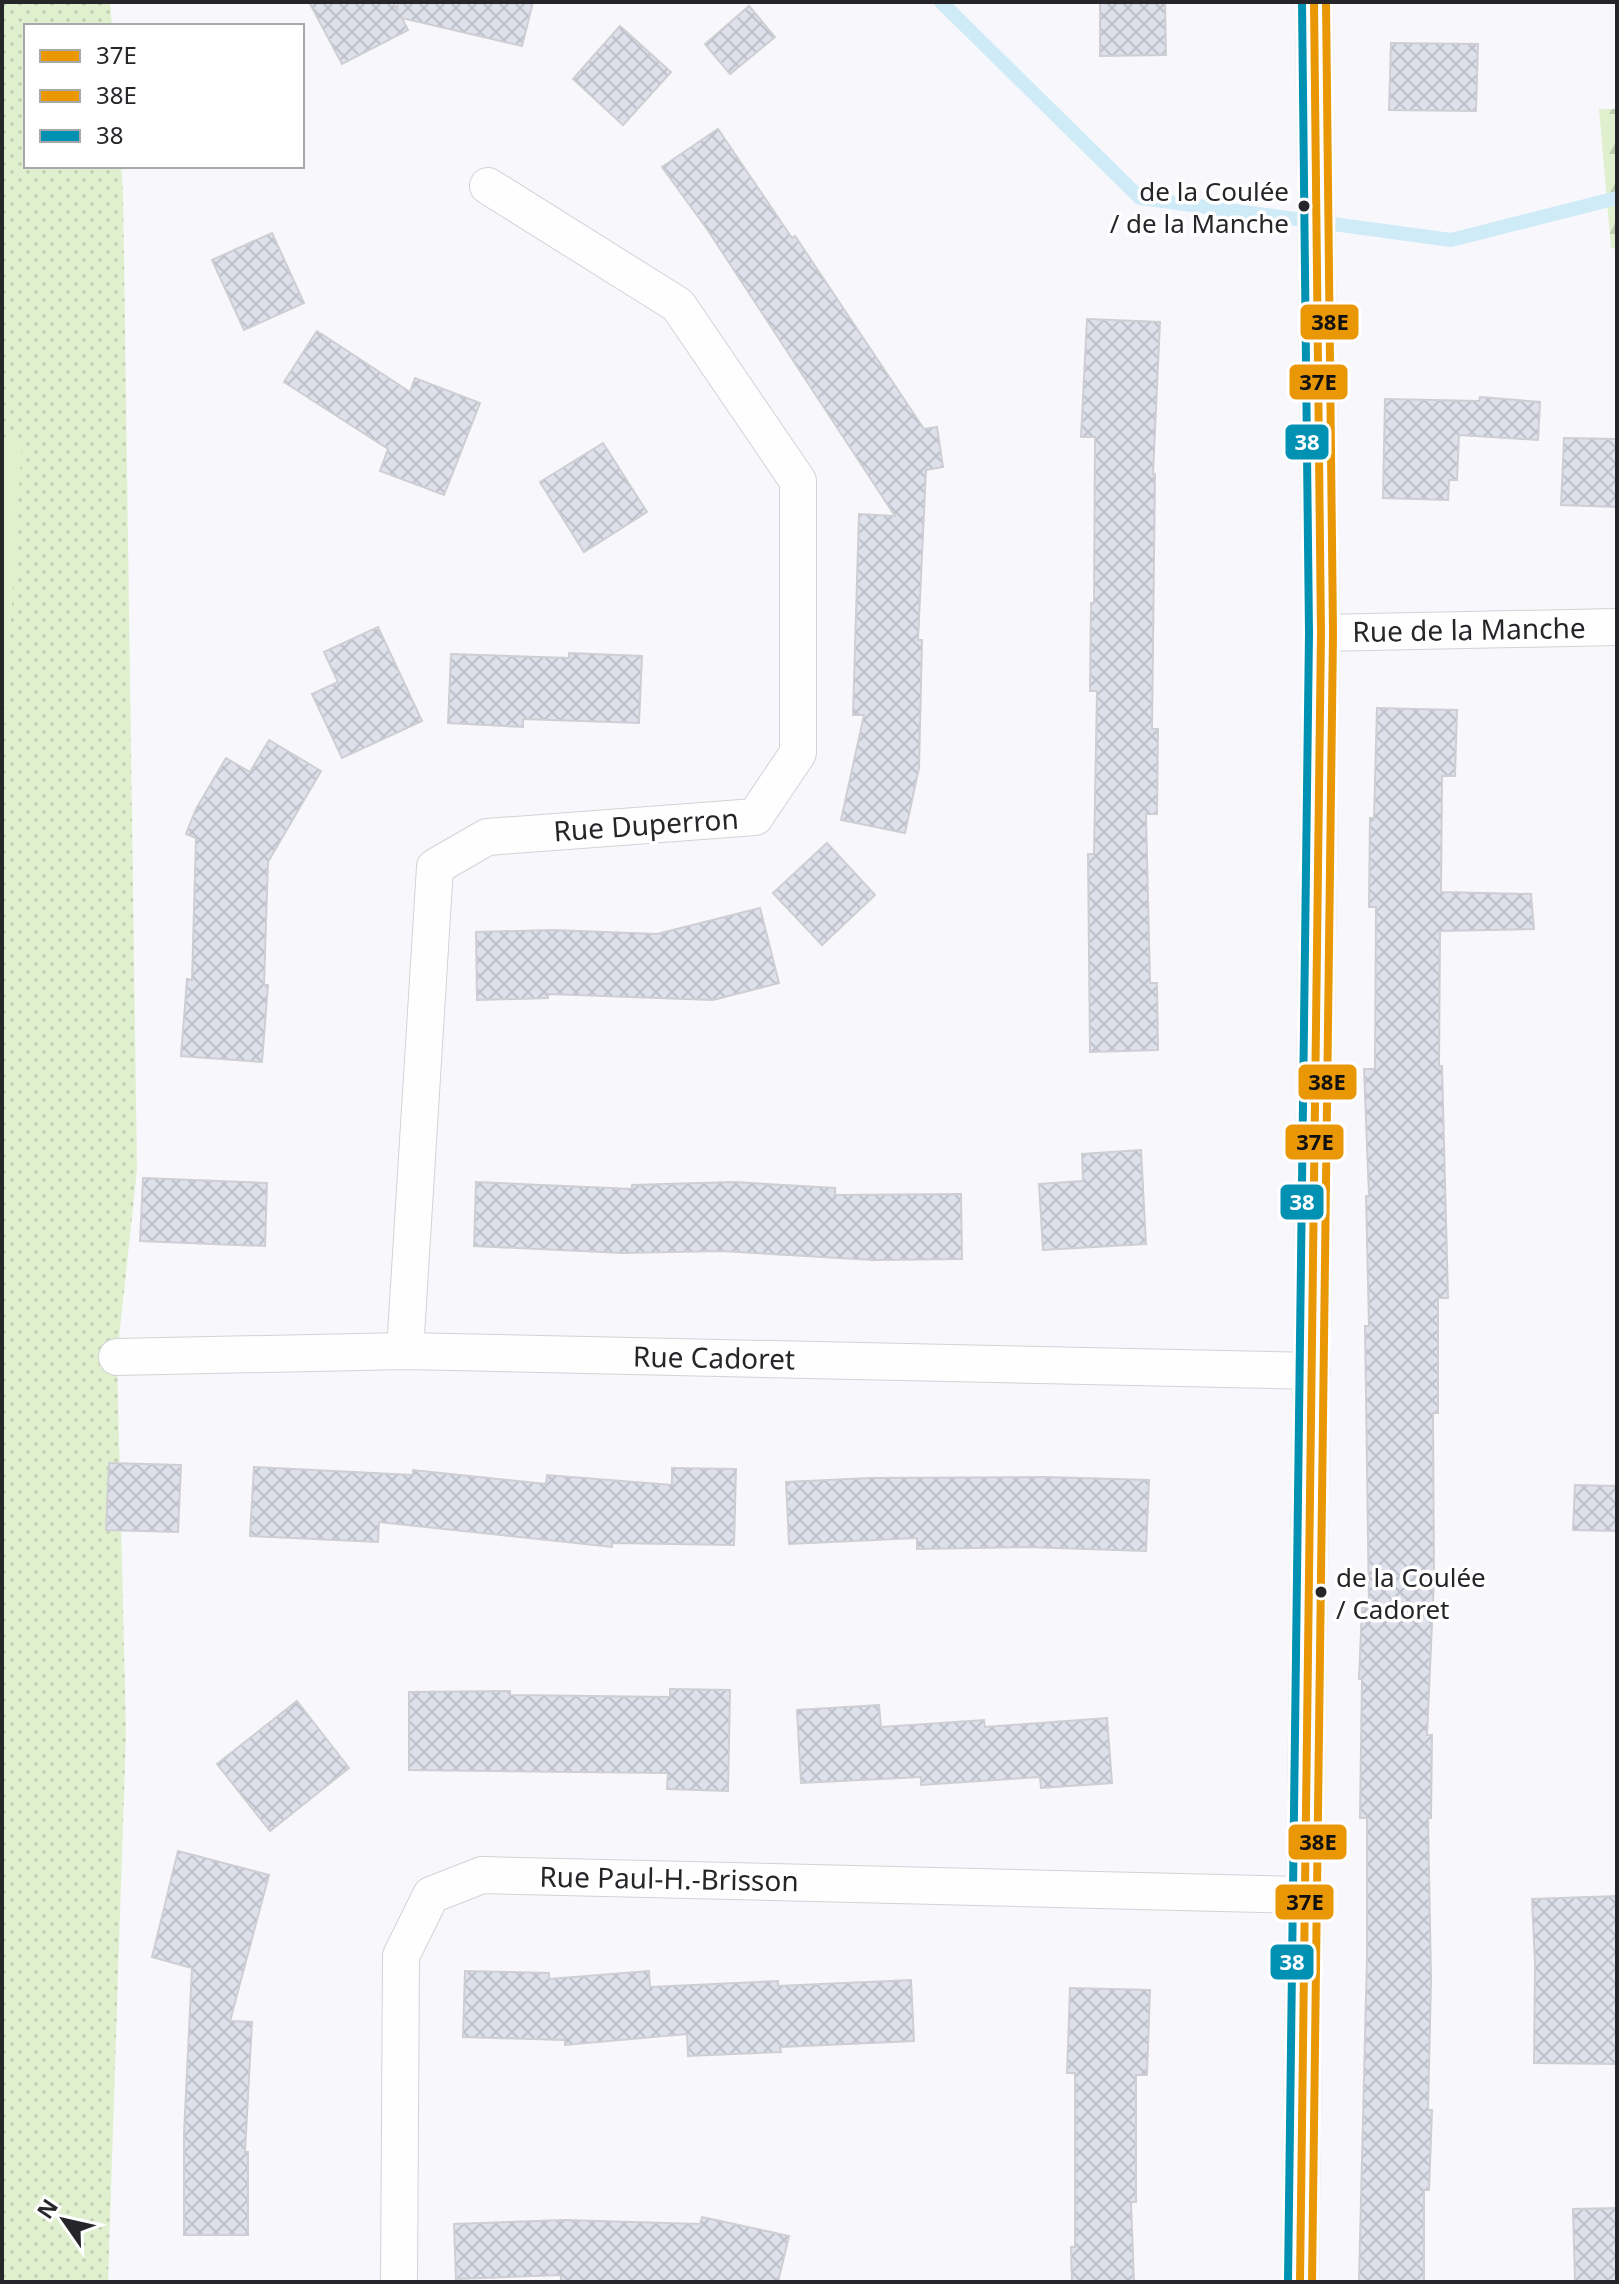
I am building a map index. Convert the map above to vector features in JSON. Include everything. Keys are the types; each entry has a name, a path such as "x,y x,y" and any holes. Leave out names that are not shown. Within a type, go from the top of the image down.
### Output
{"street":[{"path":"1300,2282 1321,633 1314,2"},
{"name":"Rue Duperron","path":"405,1351 435,867 487,837 755,817 798,753 798,481 678,305 488,186"},
{"name":"Rue de la Manche","path":"1321,633 1617,627"},
{"name":"Rue Cadoret","path":"117,1357 405,1351 1312,1371"},
{"name":"Rue Paul-H.-Brisson","path":"399,2282 401,1956 431,1895 482,1875 1305,1895"}],"green space":[{"path":"2,2 110,2 112,24 24,24 24,168 121,168 123,190 137,1170 117,1357 126,1732 108,2282 2,2282"},
{"path":"1599,109 1617,109 1617,249 1611,248"},
{"path":"2,442 22,442 2,762"}],"building":[{"path":"309,2 393,2 397,9 398,2 533,2 522,46 402,18 408,30 342,64"},
{"path":"1100,2 1165,2 1166,55 1100,56"},
{"path":"749,6 775,37 730,74 705,44"},
{"path":"620,26 671,72 623,125 573,79"},
{"path":"1391,43 1478,44 1476,111 1389,110"},
{"path":"718,129 792,238 795,236 924,429 937,427 943,467 926,470 918,640 922,640 919,768 905,833 841,820 864,715 853,715 859,514 895,516 707,229 662,167"},
{"path":"272,233 304,303 244,330 212,260"},
{"path":"1087,319 1160,322 1153,474 1152,729 1158,729 1157,814 1146,814 1150,983 1157,983 1158,1050 1090,1052 1088,854 1094,854 1097,691 1090,691 1095,437 1081,437"},
{"path":"317,331 410,392 415,378 480,403 444,495 380,471 388,449 284,382"},
{"path":"1480,397 1540,402 1538,440 1459,435 1457,480 1449,480 1448,500 1383,498 1385,399 1479,401"},
{"path":"1564,438 1617,439 1617,507 1561,505"},
{"path":"603,443 647,512 584,552 540,482"},
{"path":"378,627 422,721 342,758 312,694 338,682 324,652"},
{"path":"569,653 642,656 639,723 523,719 523,727 448,723 451,654 569,658"},
{"path":"1377,708 1457,710 1455,776 1442,776 1441,892 1531,894 1534,929 1440,931 1439,1066 1442,1066 1448,1298 1438,1298 1438,1413 1433,1413 1434,1579 1427,1735 1432,1735 1431,1818 1428,1818 1431,1980 1428,2110 1432,2110 1429,2190 1424,2190 1424,2282 1359,2282 1367,1818 1360,1818 1362,1679 1359,1679 1362,1608 1369,1608 1365,1326 1369,1326 1366,1196 1369,1196 1364,1069 1375,1069 1376,907 1369,907 1370,818 1374,818"},
{"path":"269,740 321,771 268,862 264,985 268,985 262,1062 181,1056 187,979 192,980 196,838 186,834 196,809 226,758 250,772"},
{"path":"827,843 875,895 822,945 773,893"},
{"path":"760,908 779,983 713,1000 548,994 548,998 477,1000 476,932 553,930 657,934"},
{"path":"1141,1150 1146,1244 1043,1250 1039,1184 1083,1181 1082,1154"},
{"path":"143,1178 267,1183 265,1246 140,1241"},
{"path":"476,1182 632,1189 632,1185 734,1182 835,1188 835,1195 961,1194 962,1259 874,1260 721,1251 623,1253 474,1246"},
{"path":"109,1463 181,1465 178,1532 106,1530"},
{"path":"254,1467 413,1475 413,1470 546,1484 547,1475 672,1485 672,1468 736,1469 734,1545 612,1543 612,1547 379,1522 378,1542 250,1536"},
{"path":"1045,1477 1149,1480 1146,1551 1026,1547 917,1549 917,1538 789,1544 786,1482"},
{"path":"1575,1485 1617,1486 1617,1531 1573,1530"},
{"path":"670,1689 730,1690 728,1791 667,1789 668,1773 409,1770 409,1692 510,1691 510,1695 670,1697"},
{"path":"297,1701 349,1768 270,1831 217,1764"},
{"path":"879,1705 881,1727 984,1720 985,1727 1107,1718 1112,1783 1041,1788 1040,1777 921,1785 921,1777 801,1783 797,1710"},
{"path":"178,1851 269,1875 230,2021 252,2022 245,2152 248,2152 248,2235 184,2235 184,2134 192,1968 152,1957"},
{"path":"1617,1896 1617,2064 1534,2063 1532,1899"},
{"path":"465,1971 549,1973 549,1979 649,1971 650,1987 778,1981 778,1986 911,1980 914,2041 780,2047 781,2052 688,2056 687,2034 565,2045 565,2040 463,2037"},
{"path":"1070,1988 1150,1990 1147,2075 1136,2075 1136,2202 1131,2202 1134,2282 1072,2282 1071,2247 1075,2247 1075,2073 1067,2073"},
{"path":"1617,2208 1617,2282 1575,2282 1573,2209"},
{"path":"702,2217 789,2236 778,2282 561,2282 561,2275 456,2279 454,2224 564,2220 700,2224"}],"waterway":[{"path":"941,2 1140,198 1451,240 1617,198"}],"transit line":[{"name":"38","path":"1288,2282 1309,633 1302,2"},
{"name":"37E","path":"1300,2282 1321,633 1314,2"},
{"name":"38E","path":"1312,2282 1333,633 1326,2"}],"place":[{"name":"de la Coulée / de la Manche","path":"1304,206"},
{"name":"de la Coulée / Cadoret","path":"1321,1592"}]}
